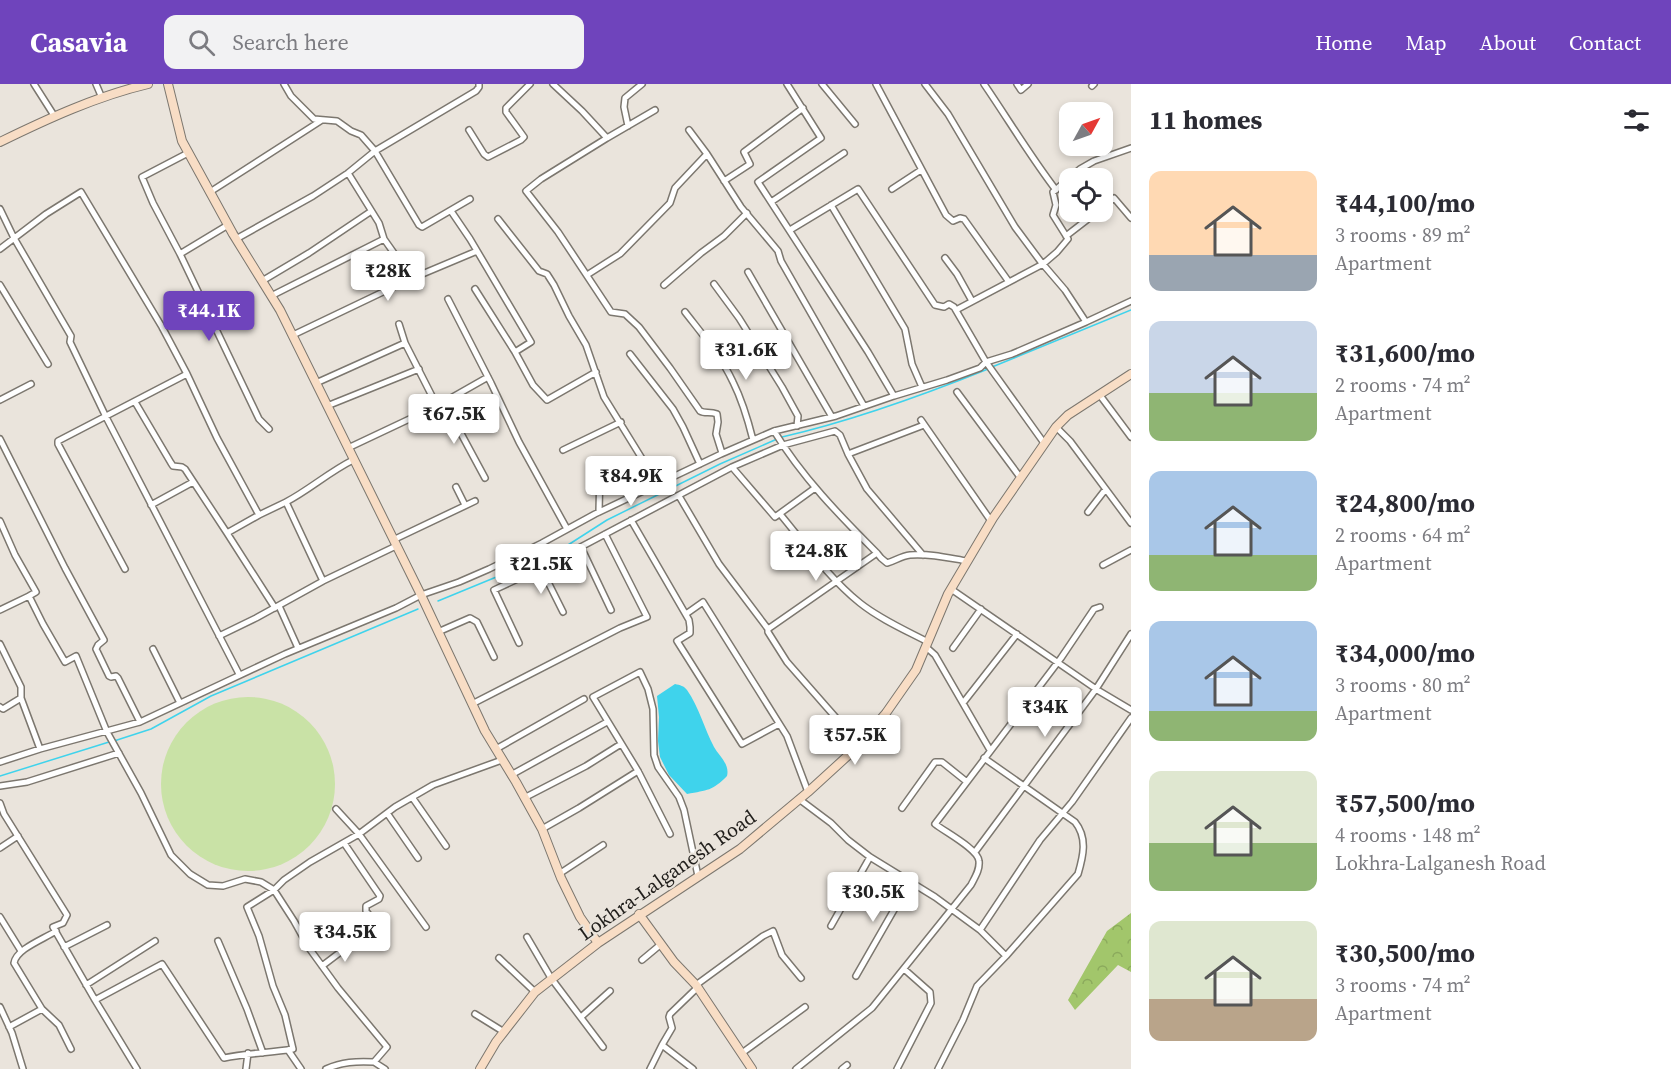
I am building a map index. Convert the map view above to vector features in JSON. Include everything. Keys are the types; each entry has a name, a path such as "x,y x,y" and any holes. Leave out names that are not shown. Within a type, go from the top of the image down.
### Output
{"street":[{"path":"34,84 55,117"},
{"path":"96,84 102,98"},
{"path":"0,142 36,124 121,90 148,84"},
{"path":"168,84 182,141 188,153 228,225 272,296 421,595 485,731 542,829 580,917 598,942"},
{"path":"284,84 291,96 314,119 336,120 361,135 375,151 422,227 470,200"},
{"path":"236,238 313,196 348,173 375,151 476,91 479,84"},
{"path":"469,130 488,158 521,140 524,136 506,112 506,108 530,84"},
{"path":"553,84 607,138"},
{"path":"628,126 624,107 625,98 642,84"},
{"path":"787,84 821,138 758,182 894,396"},
{"path":"822,84 855,124"},
{"path":"876,84 946,215 953,221 964,219 1009,282"},
{"path":"925,84 948,114 1015,227 1065,290 1086,322"},
{"path":"984,84 1056,190"},
{"path":"1017,84 1021,90 1028,84"},
{"path":"724,181 750,164 744,152 803,108"},
{"path":"655,110 541,179 526,191 558,232 611,312 625,314 639,327 700,411 704,413 712,411 717,414 716,434 722,453"},
{"path":"210,192 323,119"},
{"path":"689,130 747,213 778,251 781,261 864,406"},
{"path":"956,310 1043,264 1057,252 1068,239 1053,215 1056,205 1053,192 1080,169 1094,161 1131,148"},
{"path":"188,153 142,177 259,419 269,429"},
{"path":"771,202 844,153"},
{"path":"587,275 620,254 670,203 675,188 707,154"},
{"path":"892,189 921,170"},
{"path":"348,173 370,212 379,223 384,239 408,280"},
{"path":"790,230 858,189 935,305 944,307 949,304 956,310 988,364 1044,443"},
{"path":"0,249 81,192 162,327 217,438 259,515"},
{"path":"1113,199 1131,218"},
{"path":"831,205 905,329 912,364 922,387"},
{"path":"0,209 14,238 71,336 70,342 106,417 239,674"},
{"path":"451,211 531,342 515,352"},
{"path":"262,281 370,212"},
{"path":"664,285 724,236 747,213"},
{"path":"498,219 538,271 547,274 554,285 586,345 604,397 649,470 655,486"},
{"path":"1066,236 1084,222"},
{"path":"180,254 228,225"},
{"path":"272,296 384,239"},
{"path":"292,335 408,280 477,251"},
{"path":"945,258 957,274 972,302"},
{"path":"748,272 832,417"},
{"path":"714,284 739,318 782,387 798,416 797,426"},
{"path":"0,285 48,364"},
{"path":"475,288 533,385 547,400 596,372"},
{"path":"448,299 519,442 567,529"},
{"path":"0,762 140,722 298,648 396,608 421,595 489,569 599,512 722,453 753,440 832,417 980,368 1131,301"},
{"path":"685,312 706,338 733,380 744,405 753,440"},
{"path":"399,324 405,343 437,406"},
{"path":"316,383 405,343"},
{"path":"630,354 673,409 700,464"},
{"path":"327,406 418,369"},
{"path":"125,569 58,441 187,374"},
{"name":"Lokhra-Lalganesh Road","path":"480,1069 504,1032 535,992 551,978 639,914 740,849 808,792 859,744 886,713 916,670 951,589 991,521 1044,443 1068,415 1131,374"},
{"path":"348,448 437,406 488,377"},
{"path":"0,400 31,384"},
{"path":"957,392 1020,477"},
{"path":"1099,394 1131,437"},
{"path":"135,402 173,466 185,469 277,607 298,648"},
{"path":"444,402 485,478"},
{"path":"848,454 922,422 991,521"},
{"path":"563,450 621,423"},
{"path":"1056,427 1071,441 1131,523"},
{"path":"519,643 494,590 541,568 732,467 782,444 837,431 867,489 923,555"},
{"path":"775,433 815,488 887,563 901,556 911,555 967,561"},
{"path":"0,440 104,640 96,646 96,649 109,676 118,678 140,722"},
{"path":"227,533 286,502 353,460"},
{"path":"732,467 775,517 815,488"},
{"path":"599,512 600,469"},
{"path":"151,505 193,482"},
{"path":"456,486 465,505"},
{"path":"1088,512 1105,490"},
{"path":"679,496 719,564 768,630 787,662 859,744"},
{"path":"219,636 475,501"},
{"path":"286,502 323,581"},
{"path":"780,514 837,581 859,602 873,613 927,645 990,750"},
{"path":"631,520 686,614 690,633 677,641 742,744 779,724"},
{"path":"0,521 15,555 36,592 0,610"},
{"path":"472,704 620,628 647,617 605,534"},
{"path":"580,547 611,610"},
{"path":"1103,565 1131,550"},
{"path":"768,630 877,553"},
{"path":"541,568 562,612"},
{"path":"951,589 1096,689 1131,710"},
{"path":"29,596 64,662 76,656 107,732 141,793 171,855 190,874 208,885 223,886 245,879 261,882 274,890 309,948 338,988 387,1047 374,1062"},
{"path":"686,614 703,602 786,736 808,792"},
{"path":"796,1069 872,1008 971,885 978,869 979,859 975,852 935,824 1058,662 1094,609 1100,607"},
{"path":"953,648 981,609"},
{"path":"438,632 470,618 477,622 494,657"},
{"path":"963,703 1017,634"},
{"path":"975,852 1096,689 1131,634"},
{"path":"0,644 21,687 21,698 40,749"},
{"path":"153,648 180,703"},
{"path":"670,834 638,771 593,697 640,672 648,689 653,709 654,755 658,767 679,797 684,810 698,876"},
{"path":"0,707 3,708 21,698"},
{"path":"496,749 584,699"},
{"path":"980,930 1040,840 1062,814 1131,718"},
{"path":"511,775 607,722"},
{"path":"524,798 586,766 621,744"},
{"path":"0,786 27,782 119,753"},
{"path":"938,1069 977,986 1078,874 1084,844 1079,827 984,758"},
{"path":"95,1000 162,964 224,1058 248,1053 293,1049 285,1015 247,907 274,890 310,862 359,834 412,797 435,784 502,760"},
{"path":"902,808 935,762 942,762 967,782"},
{"path":"542,829 638,771"},
{"path":"412,797 446,846"},
{"path":"799,799 831,823 870,858 952,909 980,930 1006,956"},
{"path":"0,803 4,814 67,915 63,922 53,927 137,1069"},
{"path":"336,809 359,834 426,927"},
{"path":"387,813 418,858"},
{"path":"0,848 18,836"},
{"path":"344,843 380,896 379,899 366,906 366,911 376,924"},
{"path":"560,874 603,845"},
{"path":"831,926 870,858"},
{"path":"856,976 910,882"},
{"path":"639,914 660,945 697,986 752,1069"},
{"path":"0,917 21,951"},
{"path":"64,946 107,925"},
{"path":"56,931 21,951 14,963 42,1009 59,1025 71,1049"},
{"path":"650,1069 672,1028 669,1015 697,986 763,936 773,931 782,955 801,978"},
{"path":"527,937 551,978 603,1047"},
{"path":"86,985 155,941"},
{"path":"218,941 263,1053"},
{"path":"322,966 355,941"},
{"path":"642,960 660,945"},
{"path":"499,958 535,992"},
{"path":"897,1069 931,1003 930,992 904,969"},
{"path":"581,1017 610,991"},
{"path":"0,1007 23,1069"},
{"path":"742,1053 806,1007"},
{"path":"9,1027 42,1009"},
{"path":"475,1014 504,1032"},
{"path":"662,1045 693,1069"},
{"path":"288,1050 301,1069"},
{"path":"246,1069 248,1053"},
{"path":"326,1069 358,1061 374,1062 384,1069"},
{"path":"842,1069 847,1065"}],"green space":[{"path":"248,697 265,698 281,703 310,722 329,751 334,767 334,801 329,817 310,846 281,865 265,870 248,871 231,870 215,865 186,846 167,817 162,801 161,784 162,767 167,751 186,722 215,703 231,698"},
{"path":"1131,913 1131,972 1118,965 1075,1010 1068,1000 1107,931"}],"water":[{"path":"675,684 687,690 714,747 726,764 727,776 717,785 705,791 687,794 669,775 660,757 657,696"}],"waterway":[{"path":"992,367 1131,310"},
{"path":"782,437 886,407 988,369"},
{"path":"438,601 557,552 607,520 720,464 777,439"},
{"path":"114,741 151,729 211,696 418,609"},
{"path":"0,776 109,742"}]}
